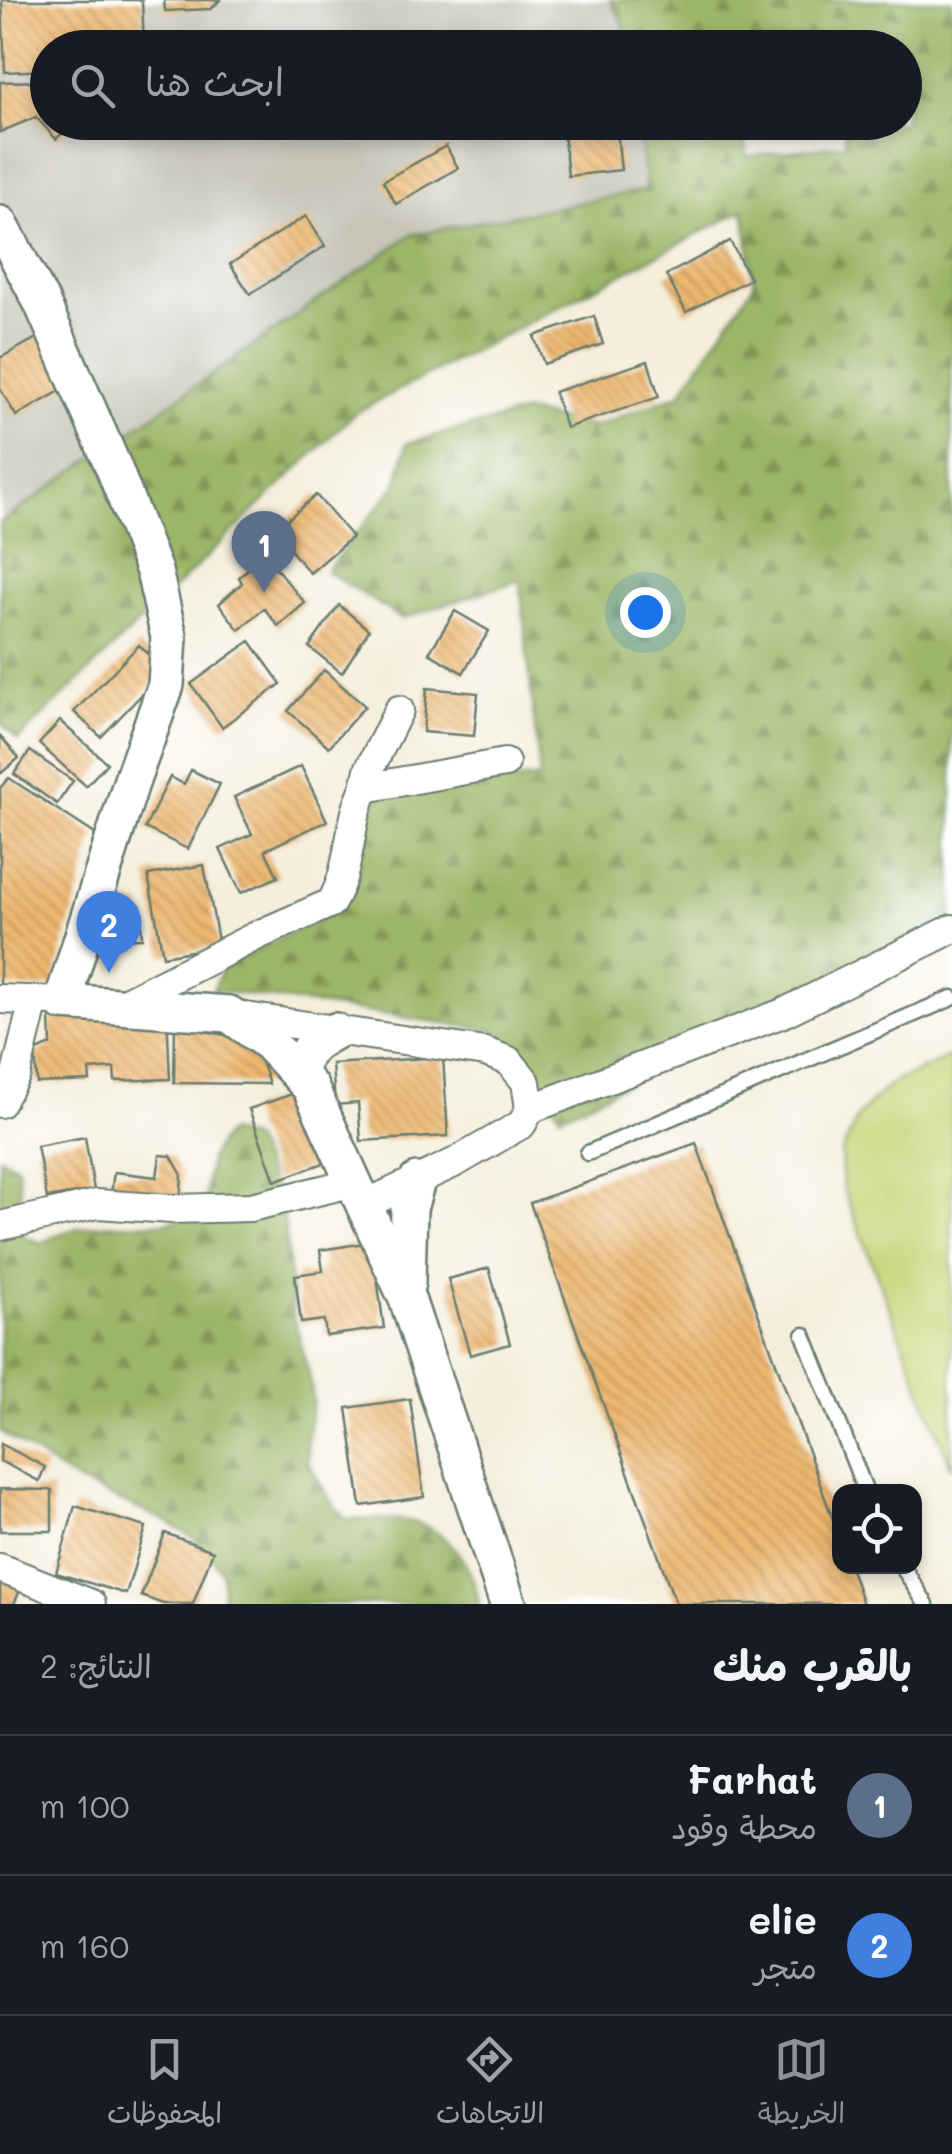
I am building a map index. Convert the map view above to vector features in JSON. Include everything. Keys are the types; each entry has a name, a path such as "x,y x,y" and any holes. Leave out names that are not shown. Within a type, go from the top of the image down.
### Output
{"street":[{"path":"0,224 42,304 113,466 154,571 169,637 166,685 131,783 48,1001 0,1103"},
{"path":"120,1005 331,903 342,877 353,815 369,770 399,710"},
{"path":"365,788 505,763"},
{"path":"530,1108 783,1013 952,929"},
{"path":"0,999 229,1014 498,1056 519,1070 526,1082 530,1108 522,1124 512,1131 417,1181 361,1193 251,1207 172,1209 97,1204 0,1226"},
{"path":"229,1014 269,1043 310,1087 361,1193 408,1298 508,1604"},
{"path":"300,1076 306,1051 335,1031"},
{"path":"408,1298 408,1209 417,1181"},
{"path":"0,1568 91,1604"}],"lane":[{"path":"588,1153 952,998"},
{"path":"804,1335 863,1484"},
{"path":"907,1574 926,1604"}],"shaded area":[{"path":"0,0 610,0 625,30 30,30 30,140 640,140 647,190 411,235 0,523"}],"green space":[{"path":"610,0 952,0 952,936 873,985 796,1002 560,1116 532,1068 493,1030 213,990 223,967 334,912 366,791 540,778 520,580 402,619 326,571 396,485 407,443 526,412 593,427 680,394 754,284 744,210 355,413 18,740 0,722 0,523 411,235 646,190 640,140 745,140 747,156 846,144 846,140 922,140 922,30 625,30"},
{"path":"952,1056 952,1469 843,1188 841,1154 859,1115 890,1084"},
{"path":"229,1132 253,1140 281,1205 293,1314 313,1400 307,1442 309,1464 346,1519 403,1520 432,1530 444,1539 464,1561 479,1604 223,1604 222,1573 196,1540 162,1519 79,1483 0,1431 0,1157 18,1166 24,1237 43,1243 84,1227 164,1222 204,1211 211,1159"}],"building":[{"path":"2,0 142,0 143,30 30,30 30,71 5,72"},
{"path":"164,0 220,0 211,9 165,11"},
{"path":"30,81 30,120 0,132 0,82"},
{"path":"564,140 618,140 621,170 568,176"},
{"path":"446,146 458,168 396,204 383,181"},
{"path":"306,216 325,246 250,294 230,264"},
{"path":"730,241 750,279 686,312 666,275"},
{"path":"594,316 603,344 544,364 534,336"},
{"path":"46,333 74,383 16,416 0,388 0,358"},
{"path":"648,361 659,397 566,428 554,392"},
{"path":"316,495 352,537 310,573 274,531"},
{"path":"264,554 305,603 278,626 264,608 239,630 219,604 242,583 239,577"},
{"path":"339,605 369,630 342,673 309,647"},
{"path":"455,611 489,631 463,673 429,653"},
{"path":"250,641 281,684 222,727 191,684"},
{"path":"139,645 165,670 101,737 74,712"},
{"path":"324,670 365,706 329,747 288,711"},
{"path":"427,688 478,693 474,736 423,732"},
{"path":"60,721 107,763 86,786 39,744"},
{"path":"0,736 19,758 0,774"},
{"path":"30,751 73,781 57,804 14,774"},
{"path":"301,766 327,821 265,850 278,877 241,893 220,849 252,834 234,797"},
{"path":"191,770 220,784 188,849 145,828 170,777 184,784"},
{"path":"9,778 95,834 53,986 36,989 0,987 0,788"},
{"path":"204,865 219,946 163,956 148,875"},
{"path":"140,905 142,938 109,939 107,906"},
{"path":"167,1011 170,1079 115,1081 114,1068 89,1070 90,1081 37,1083 35,1052 51,1045 50,1017"},
{"path":"175,1025 225,1035 257,1050 269,1084 174,1083"},
{"path":"443,1057 448,1136 361,1141 358,1103 335,1105 332,1064"},
{"path":"306,1089 332,1160 275,1181 249,1109"},
{"path":"85,1137 94,1190 47,1198 37,1146"},
{"path":"696,1143 832,1517 832,1574 853,1574 863,1604 676,1604 530,1203"},
{"path":"160,1155 171,1156 182,1175 180,1202 111,1194 114,1172 157,1177"},
{"path":"372,1242 384,1328 326,1336 324,1320 301,1323 295,1275 323,1271 320,1250"},
{"path":"489,1268 510,1344 470,1355 448,1279"},
{"path":"410,1399 424,1497 361,1506 347,1408"},
{"path":"1,1444 45,1467 39,1481 0,1461"},
{"path":"0,1489 52,1490 52,1531 0,1531"},
{"path":"75,1506 146,1527 126,1594 56,1573"},
{"path":"165,1533 213,1551 193,1604 163,1604 141,1596"},
{"path":"0,1572 24,1581 14,1604 0,1604"}],"place":[{"name":"Farhat","path":"264,593"},
{"name":"elie","path":"109,973"}]}
